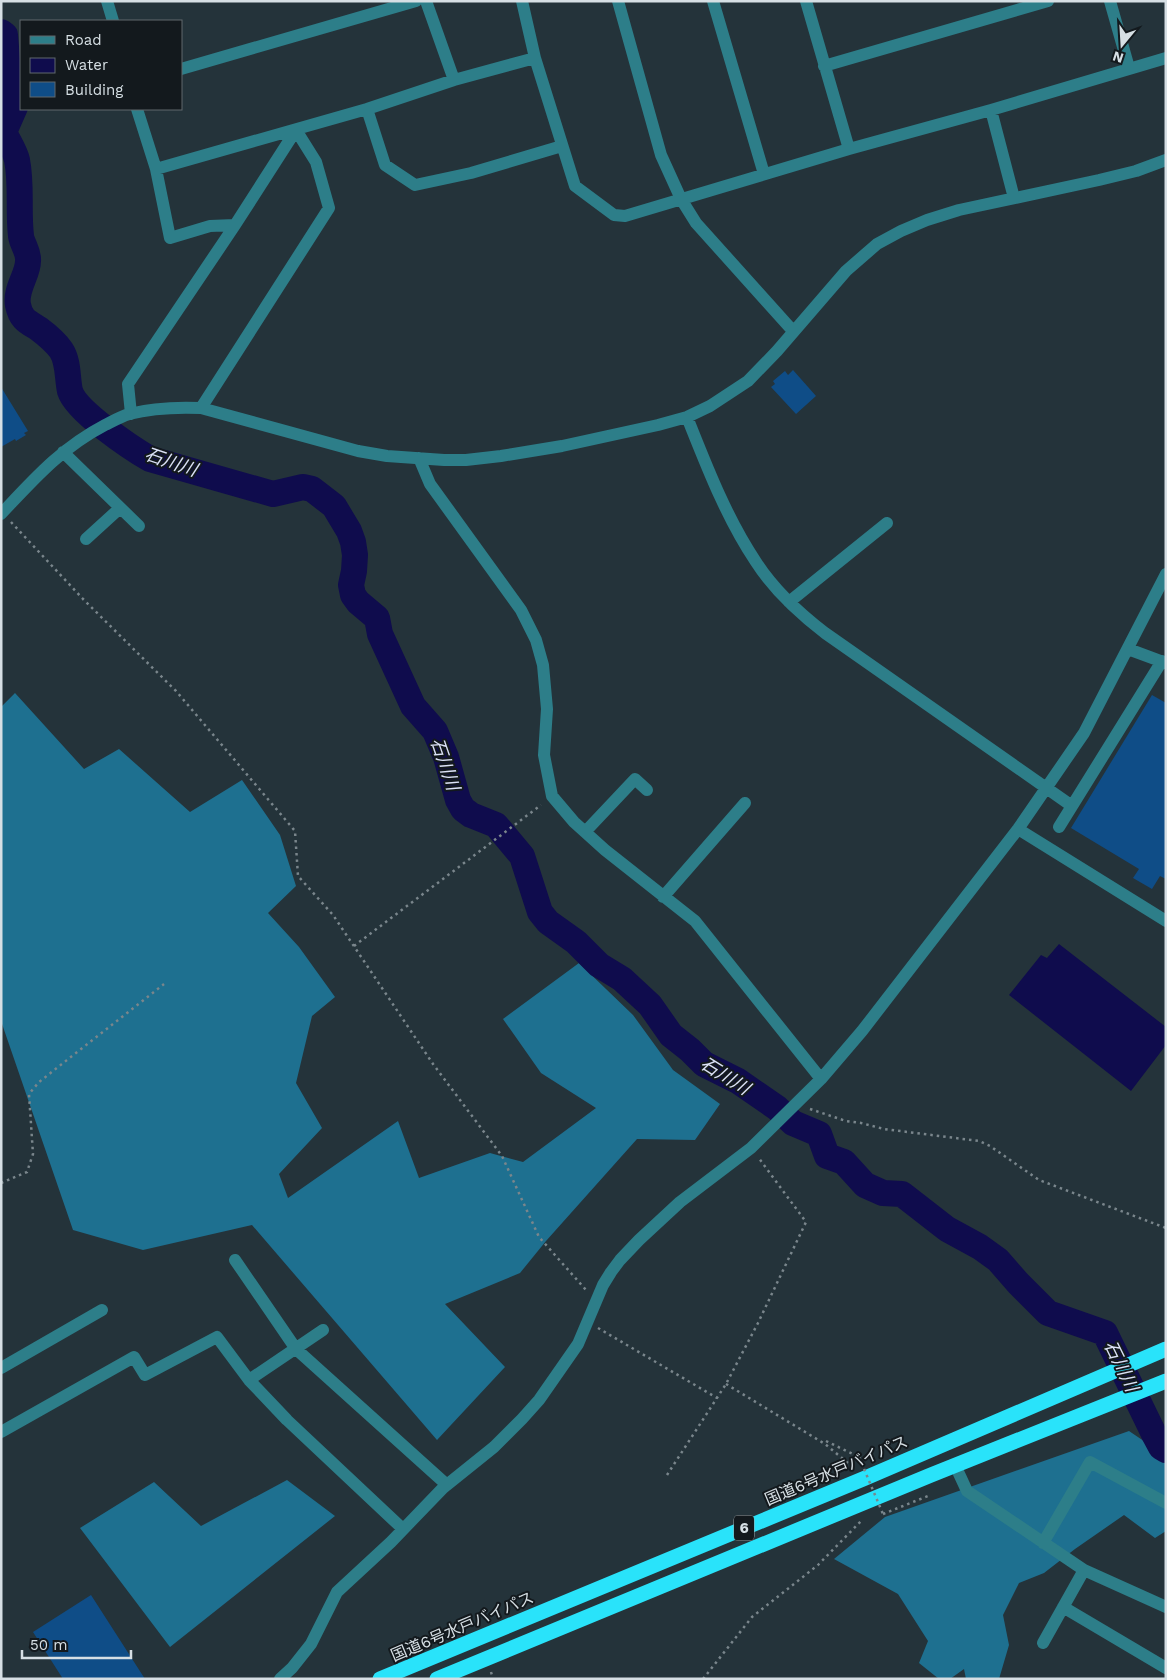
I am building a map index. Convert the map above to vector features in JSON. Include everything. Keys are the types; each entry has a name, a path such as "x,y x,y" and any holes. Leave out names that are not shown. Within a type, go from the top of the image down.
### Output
{"highway":[{"name":"国道6号水戸バイパス","path":"380,1679 862,1479 1166,1349"},
{"name":"6","path":"437,1679 955,1465 1159,1384"}],"street":[{"path":"107,1 112,20"},
{"path":"182,69 416,1"},
{"path":"426,1 454,80"},
{"path":"522,1 535,58 575,186 614,215 625,216 849,149 991,110 1166,58"},
{"path":"618,1 661,155 681,199 696,223 793,332"},
{"path":"713,1 764,174"},
{"path":"806,1 849,149"},
{"path":"824,66 1048,1"},
{"path":"1110,1 1129,68"},
{"path":"156,169 296,130 454,80 535,58"},
{"path":"367,109 385,165 415,185 471,173 562,146"},
{"path":"137,110 156,169 170,238 210,226 235,226"},
{"path":"991,110 1014,198"},
{"path":"127,415 128,384 235,226 296,130"},
{"path":"201,408 329,208 316,162 296,130"},
{"path":"2,514 63,452 86,436 127,415 178,407 201,408 358,451 386,456 466,460 562,446 687,417 710,406 748,381 772,357 846,271 877,244 901,231 959,210 1118,176 1166,160"},
{"path":"687,417 724,505 756,562 789,602 804,617 825,633 1072,806"},
{"path":"63,452 139,526"},
{"path":"419,458 430,484 521,610 536,640 543,665 547,709 544,755 552,796 585,832 605,850 695,922 821,1079"},
{"path":"86,539 120,508"},
{"path":"789,602 887,524"},
{"path":"280,1679 292,1668 311,1644 337,1592 391,1542 447,1484 494,1447 539,1400 571,1357 611,1272 639,1240 680,1202 751,1148 821,1079 862,1031 1018,829 1084,733 1166,574"},
{"path":"1059,827 1164,662 1128,649"},
{"path":"585,832 635,779 647,790"},
{"path":"663,897 745,804"},
{"path":"1018,829 1166,921"},
{"path":"235,1260 296,1349 447,1484"},
{"path":"3,1363 102,1310"},
{"path":"249,1380 323,1330"},
{"path":"1,1432 134,1357 145,1375 217,1337 249,1380 287,1420 403,1529"},
{"path":"1044,1543 1090,1462 1166,1503"},
{"path":"955,1465 967,1491 1084,1570 1166,1608"},
{"path":"1043,1643 1084,1570"},
{"path":"1063,1607 1166,1668"}],"path":[{"path":"2,514 83,599 176,691 295,831 298,876 333,916 434,1064 502,1156 539,1237 585,1290 598,1298"},
{"path":"354,946 552,796"},
{"path":"1,1183 26,1172 33,1154 29,1094 39,1082 164,984"},
{"path":"790,1110 811,1110 846,1122 861,1123 884,1129 979,1141 990,1146 1039,1180 1166,1228"},
{"path":"667,1475 726,1384 758,1323 806,1222 751,1148"},
{"path":"588,1322 717,1398"},
{"path":"726,1384 825,1444 851,1465 862,1479"},
{"path":"826,1441 859,1457 883,1514 928,1496"},
{"path":"703,1679 752,1617 818,1565 858,1525 864,1517 862,1504"}],"shaded area":[{"path":"15,693 84,769 119,749 190,812 242,780 280,835 296,886 268,913 299,947 335,997 312,1016 296,1083 322,1128 279,1174 288,1198 398,1121 419,1178 490,1153 523,1162 596,1108 541,1073 503,1019 579,963 633,1015 673,1070 720,1104 695,1140 637,1139 520,1273 445,1304 505,1367 437,1440 252,1225 143,1250 73,1230 1,1021 1,707"},
{"path":"1129,1431 1166,1456 1166,1531 1155,1538 1124,1515 1044,1573 1019,1583 1003,1615 1009,1645 999,1679 966,1679 964,1669 950,1679 939,1679 919,1663 928,1641 898,1594 834,1559 885,1517"},
{"path":"287,1480 335,1516 170,1647 80,1528 154,1482 201,1526"}],"water":[{"path":"1059,944 1166,1027 1166,1045 1131,1091 1009,995 1041,955 1047,958"}],"building":[{"path":"793,370 816,396 796,414 771,387 775,384 773,381 785,371 788,375"},
{"path":"1,387 28,431 24,433 26,435 16,441 15,439 1,447"},
{"path":"1152,695 1166,703 1166,879 1160,876 1152,889 1133,878 1139,869 1071,828"},
{"path":"91,1595 145,1679 63,1679 33,1632"}],"waterway":[{"name":"石川川","path":"1,32 5,35 9,83 15,107 4,132 17,160 21,236 28,258 26,272 18,293 18,305 21,314 26,320 45,334 61,350 67,365 70,391 82,409 130,447 150,459 273,494 303,487 312,489 334,506 349,531 353,542 355,555 351,585 353,595 358,602 377,618 380,634 413,706 435,731 446,757 458,800 463,809 471,815 496,825 522,856 540,912 548,922 576,942 599,965 622,979 650,1005 671,1035 704,1064 738,1081 777,1108 793,1123 819,1134 827,1156 844,1162 865,1185 883,1193 902,1194 947,1229 980,1247 998,1260 1048,1313 1105,1333 1154,1434 1161,1447 1166,1450"}]}
